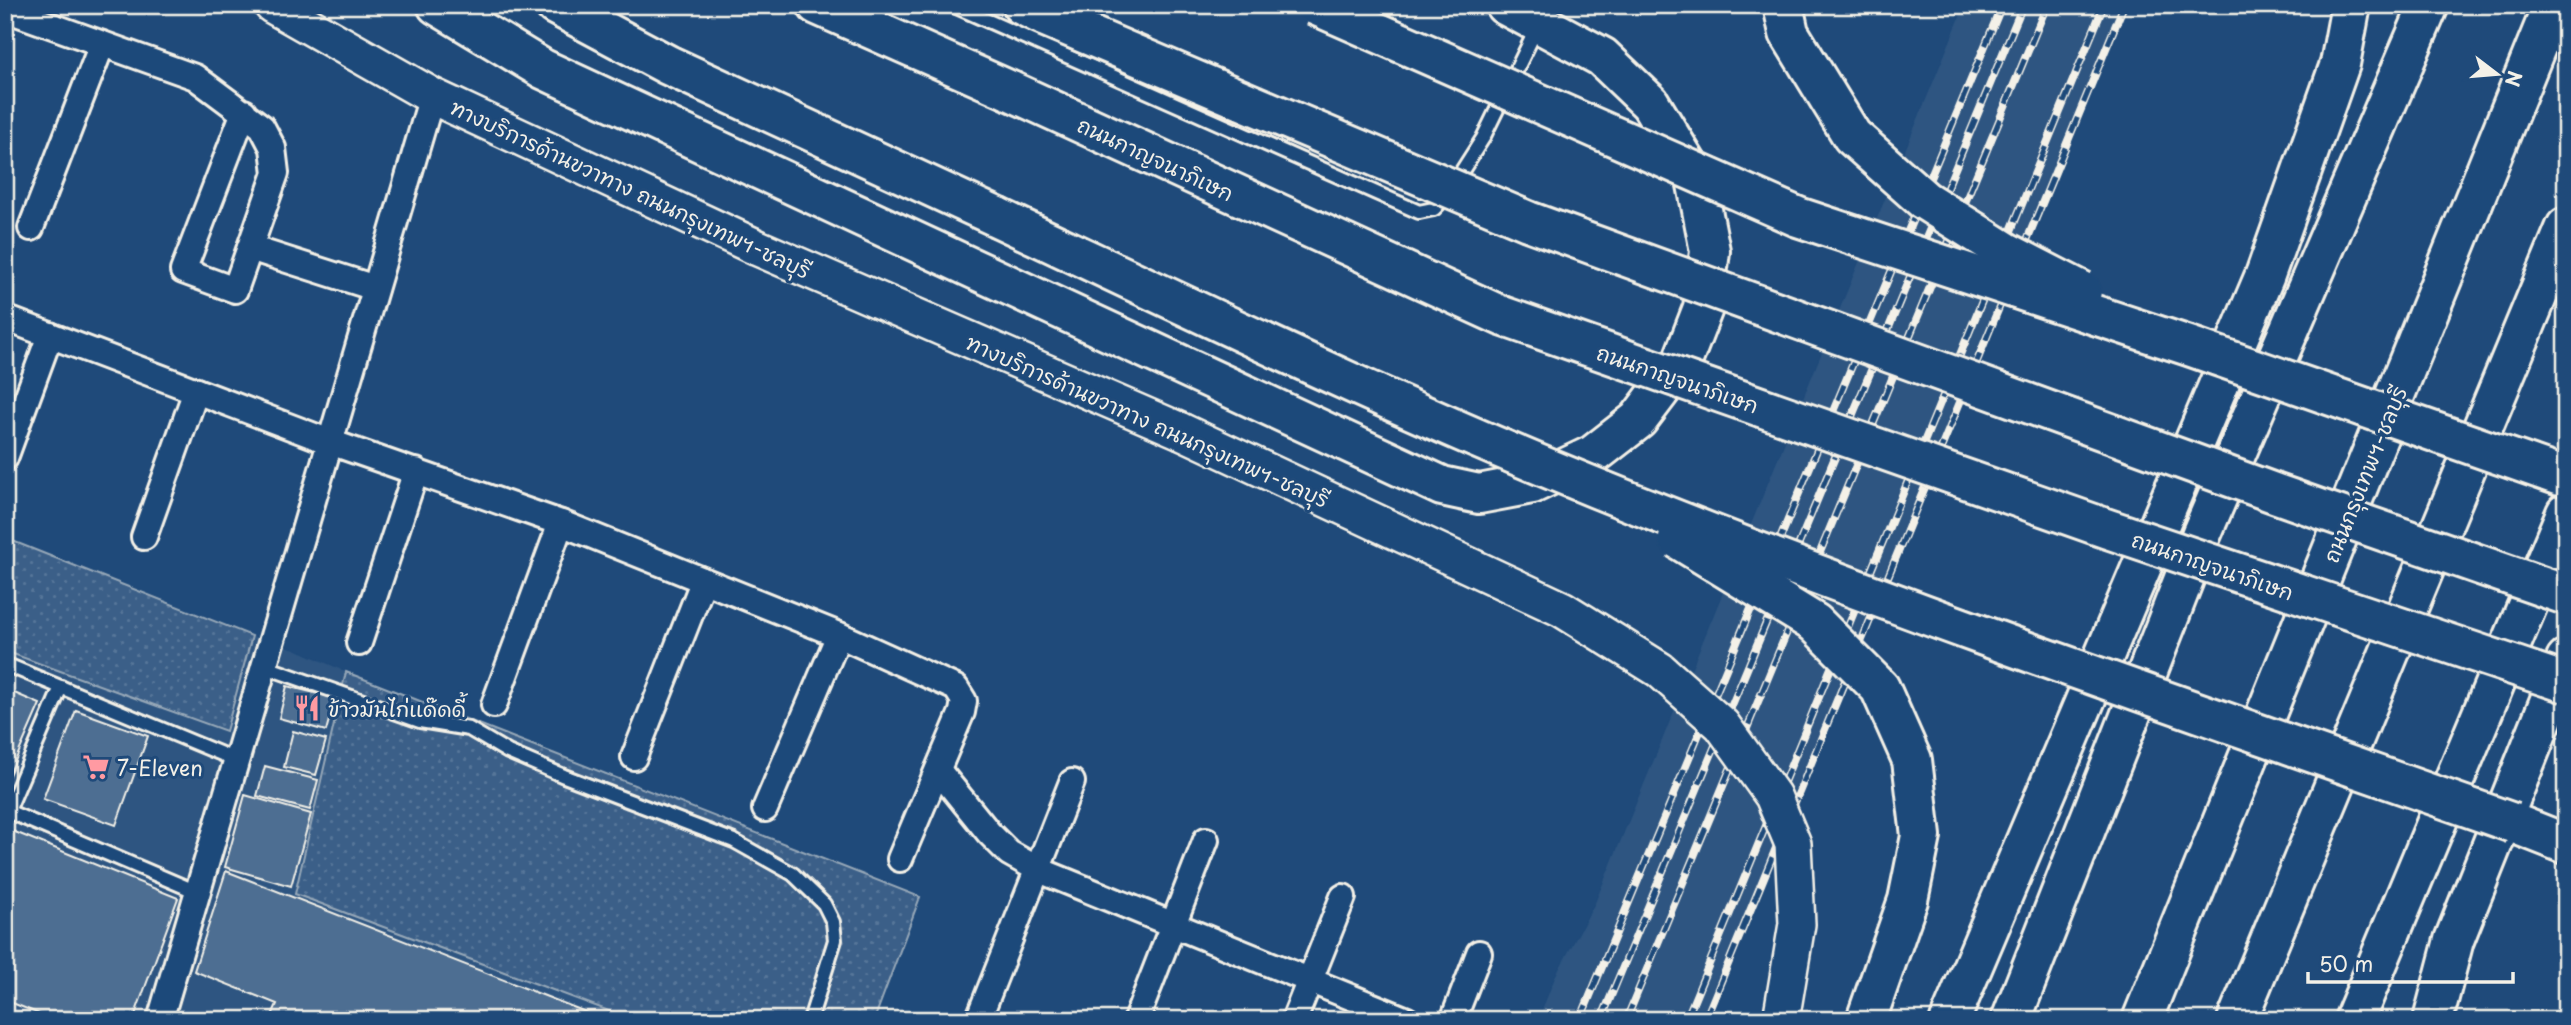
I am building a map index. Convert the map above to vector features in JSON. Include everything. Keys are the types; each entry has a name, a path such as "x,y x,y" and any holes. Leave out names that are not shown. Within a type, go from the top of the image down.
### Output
{"highway":[{"path":"437,5 543,69 1442,486 1479,494 1532,484 1593,455 1638,420 1682,362 1703,308 1710,251 1696,179 1650,103 1602,57 1530,11"},
{"path":"555,5 668,65 1368,391 1594,487 1956,627 2566,844"},
{"name":"ถนนกาญจนาภิเษก","path":"817,5 1502,316 2121,534 2566,683"},
{"path":"1022,5 1528,221 2277,494 2566,595"},
{"path":"1315,5 1798,217 2189,346 2566,478"},
{"path":"1783,5 1789,33 1852,136 1924,200 2008,253 2189,346"},
{"path":"1950,1020 2265,275 2340,64 2351,5"},
{"path":"2011,1020 2202,533 2429,5"},
{"name":"ถนนกรุงเทพฯ-ชลบุรี","path":"2143,1020 2553,5"},
{"path":"2237,1020 2566,227"},
{"path":"1594,487 1815,623 1881,688 1912,760 1921,836 1908,900 1866,1020"},
{"path":"2354,1020 2566,513"},
{"path":"2433,1020 2454,940 2566,660"},
{"path":"2513,823 2566,837"}],"main road":[{"name":"ทางบริการด้านขวาทาง ถนนกรุงเทพฯ-ชลบุรี","path":"272,5 432,96 758,248 1181,431 1562,609 1660,670 1723,724 1773,796 1793,844 1797,924 1781,1020"}],"street":[{"path":"5,9 195,77 244,112 262,127 273,148 276,173 235,290 183,271 244,112"},
{"path":"31,228 102,44"},
{"path":"160,1020 432,96"},
{"path":"250,248 375,288"},
{"path":"5,318 330,442 561,523 839,635 956,688 964,701 962,712 900,859"},
{"path":"5,458 50,335"},
{"path":"144,537 196,391"},
{"path":"359,643 416,471"},
{"path":"494,705 561,523"},
{"path":"634,757 703,582"},
{"path":"765,809 839,635"},
{"path":"938,770 989,833 1009,853 1039,870 1407,1020"},
{"path":"978,1020 1072,782"},
{"path":"1136,1020 1206,840"},
{"path":"1294,1020 1343,897"},
{"path":"1453,1020 1479,953"}],"lane":[{"path":"953,5 1419,212 1434,209 1444,199 1483,138 1530,11"},
{"path":"5,664 236,760"},
{"path":"264,666 420,721 469,729 508,752 564,776 734,841 793,874 824,904 833,922 835,940 810,1020"},
{"path":"61,687 7,810 197,892"}],"shaded area":[{"path":"1965,5 2123,5 1708,1020 1538,1020 1556,975 1595,903"},
{"path":"5,538 252,636 226,731 5,651"},
{"path":"252,636 295,649 346,672 295,894 633,1020 28,1020 5,1010 5,651 226,730"},
{"path":"346,672 920,897 874,1020 633,1020 295,894"}],"building":[{"name":"ข้าวมันไก่แด๊ดดี้","path":"287,686 335,698 326,731 279,718"},
{"path":"5,689 40,704 5,784"},
{"name":"7-Eleven","path":"76,710 148,736 116,825 43,799"},
{"path":"293,731 326,740 316,775 284,767"},
{"path":"265,766 318,780 310,810 257,796"},
{"path":"245,795 311,814 291,886 225,867"},
{"path":"5,828 178,898 133,1020 54,1020 5,1000"},
{"path":"226,871 606,1020 270,1020 277,1004 194,971"}],"railway":[{"path":"1580,1020 2002,5"},
{"path":"1601,1020 2023,5"},
{"path":"1626,1020 2047,5"},
{"path":"1686,1020 2104,5"},
{"path":"1705,1020 2124,5"}],"place":[{"name":"ข้าวมันไก่แด๊ดดี้","path":"307,708"},
{"name":"7-Eleven","path":"96,767"}]}
